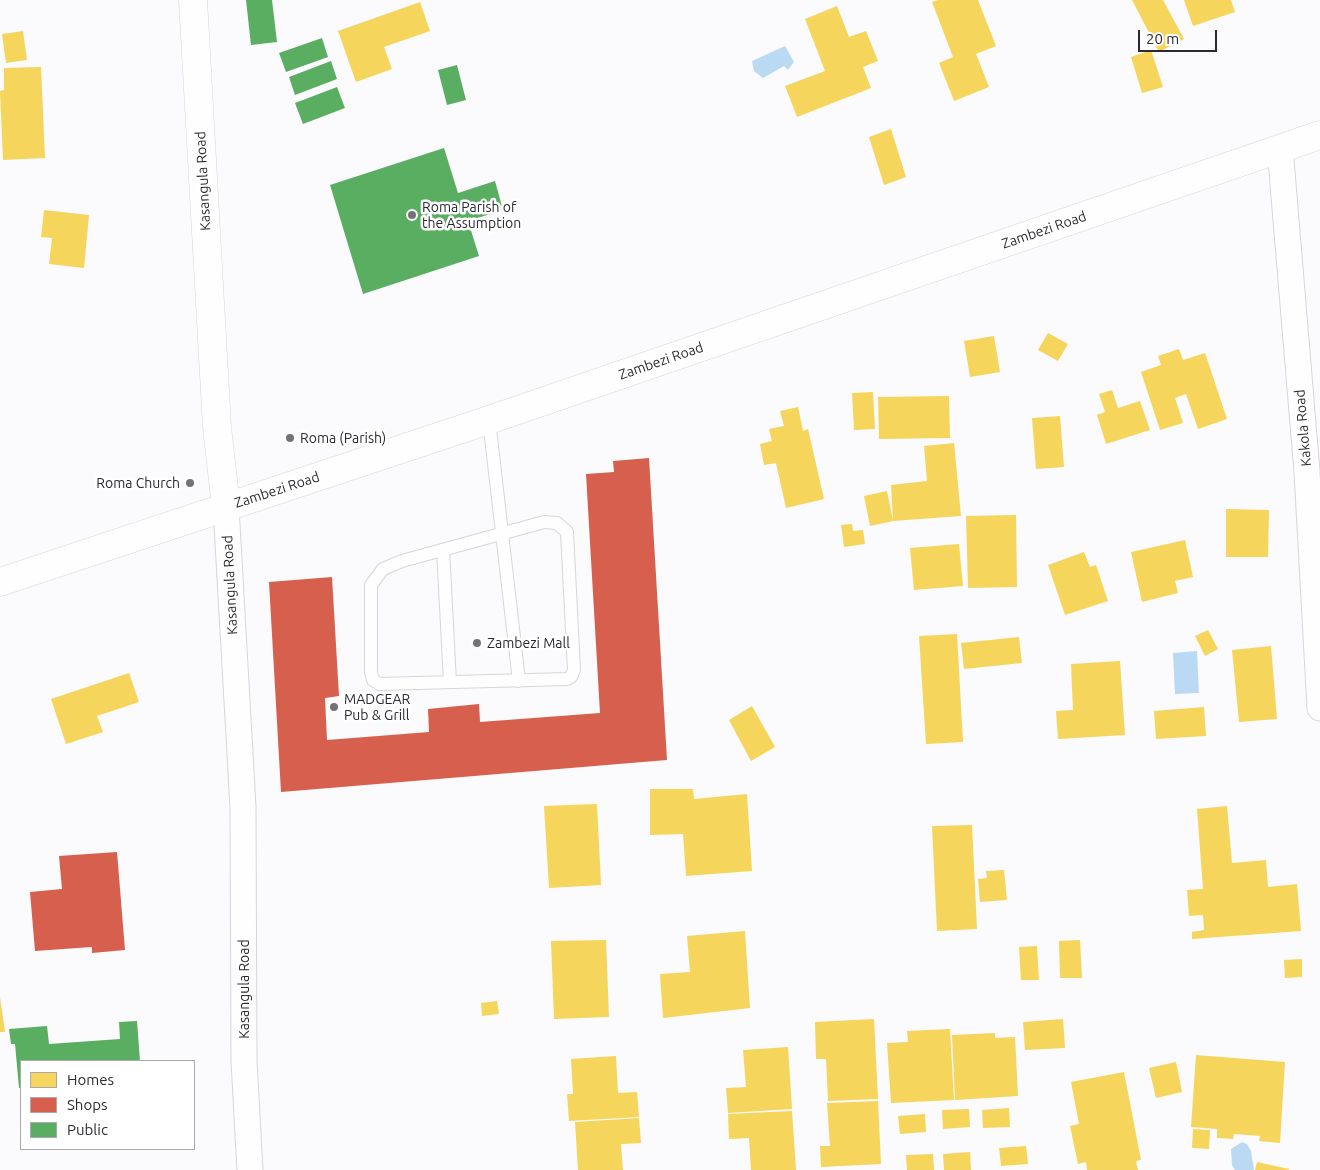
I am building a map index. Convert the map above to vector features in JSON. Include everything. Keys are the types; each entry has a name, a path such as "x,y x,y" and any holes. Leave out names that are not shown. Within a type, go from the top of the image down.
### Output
{"main road":[{"name":"Kasangula Road","path":"193,0 217,427 226,507"},
{"name":"Zambezi Road","path":"0,582 489,420 1320,135"}],"street":[{"name":"Kakola Road","path":"1280,148 1307,472 1320,708"},
{"name":"Kasangula Road","path":"226,507 244,807 244,1061 250,1170"}],"lane":[{"path":"489,420 504,533 519,680"},
{"path":"544,522 557,522 567,532 574,670 567,679 379,684 373,680 371,672 371,585 383,569 402,561 443,550 544,522"},
{"path":"443,550 450,682"}],"water":[{"path":"785,46 794,62 788,70 784,66 763,78 754,71 752,61"},
{"path":"1197,651 1199,693 1175,694 1173,653"},
{"path":"1242,1142 1247,1144 1251,1151 1254,1170 1235,1170 1232,1165 1231,1149"}],"building: Homes":[{"path":"938,0 978,0 996,46 976,54 989,87 954,101 939,63 953,57 932,2"},
{"path":"1132,0 1163,0 1184,39 1159,52"},
{"path":"1184,0 1231,0 1235,12 1193,26"},
{"path":"420,2 430,31 384,47 392,69 356,82 338,31"},
{"path":"837,6 849,37 866,31 878,61 863,67 871,88 797,117 785,86 825,71 805,19"},
{"path":"23,31 27,60 6,63 2,34"},
{"path":"1151,50 1163,87 1142,93 1131,57"},
{"path":"41,67 45,158 3,160 0,91 4,90 4,68"},
{"path":"891,129 906,177 884,185 869,137"},
{"path":"44,210 89,215 84,268 49,264 52,238 41,237"},
{"path":"1048,333 1068,344 1058,361 1038,350"},
{"path":"994,336 1000,372 970,377 964,341"},
{"path":"1179,349 1183,360 1205,353 1227,419 1198,429 1186,394 1175,398 1183,423 1160,430 1141,372 1161,365 1158,356"},
{"path":"1112,390 1118,408 1140,401 1150,430 1106,444 1097,415 1105,412 1099,394"},
{"path":"873,392 875,429 854,430 852,393"},
{"path":"949,396 950,438 879,439 878,397"},
{"path":"798,407 803,431 808,429 824,499 786,508 776,463 764,465 760,444 772,441 769,429 784,426 780,411"},
{"path":"1060,416 1064,467 1036,469 1032,418"},
{"path":"954,443 961,516 893,521 891,485 927,481 924,446"},
{"path":"887,491 893,521 870,526 864,496"},
{"path":"1226,509 1269,510 1268,557 1226,557"},
{"path":"1016,515 1017,587 968,588 966,516"},
{"path":"852,524 853,531 863,530 865,544 844,547 841,525"},
{"path":"1185,540 1193,577 1175,581 1178,593 1142,602 1131,552"},
{"path":"959,544 963,586 914,590 910,548"},
{"path":"1084,552 1090,567 1096,565 1108,601 1065,615 1048,565"},
{"path":"1208,630 1218,649 1205,656 1195,636"},
{"path":"957,634 963,742 926,744 919,636"},
{"path":"1019,637 1022,663 964,669 961,643"},
{"path":"1271,646 1277,719 1239,722 1232,650"},
{"path":"1120,661 1125,735 1058,739 1056,711 1073,710 1071,664"},
{"path":"129,673 139,702 97,716 103,732 66,744 51,699"},
{"path":"752,706 775,747 751,761 729,720"},
{"path":"1204,707 1206,736 1156,739 1154,711"},
{"path":"650,789 693,789 694,799 747,794 752,871 686,876 683,834 650,835"},
{"path":"597,804 601,885 549,888 544,806"},
{"path":"1227,806 1232,863 1266,860 1268,887 1297,884 1301,931 1192,939 1192,932 1204,930 1203,915 1189,916 1187,890 1203,889 1197,809"},
{"path":"972,825 977,929 937,931 932,826"},
{"path":"1004,870 1007,900 980,902 978,879 987,878 986,871"},
{"path":"745,931 750,1008 663,1018 660,974 690,972 687,936"},
{"path":"606,940 609,1017 554,1019 551,941"},
{"path":"1080,940 1082,978 1060,978 1059,941"},
{"path":"1037,946 1039,980 1021,980 1019,947"},
{"path":"1302,959 1302,977 1285,978 1284,960"},
{"path":"0,997 5,1032 0,1032"},
{"path":"497,1001 499,1014 482,1016 481,1003"},
{"path":"874,1019 878,1099 828,1101 826,1059 816,1059 815,1022"},
{"path":"1063,1019 1065,1048 1025,1050 1023,1022"},
{"path":"950,1029 954,1100 891,1103 887,1043 908,1042 907,1031"},
{"path":"995,1033 995,1038 1015,1037 1018,1096 955,1100 952,1035"},
{"path":"788,1047 792,1109 728,1113 726,1088 746,1087 743,1050"},
{"path":"1196,1055 1285,1062 1280,1143 1259,1141 1260,1136 1234,1134 1233,1139 1217,1138 1217,1129 1191,1127"},
{"path":"616,1056 618,1093 637,1092 639,1117 569,1121 567,1094 573,1094 571,1059"},
{"path":"1176,1062 1182,1092 1156,1098 1149,1068"},
{"path":"1124,1072 1141,1160 1136,1161 1138,1170 1087,1170 1086,1162 1078,1164 1070,1126 1079,1124 1071,1082"},
{"path":"878,1101 881,1164 821,1167 820,1146 830,1146 827,1103"},
{"path":"1009,1108 1010,1127 983,1128 982,1110"},
{"path":"969,1109 970,1127 943,1129 942,1110"},
{"path":"792,1111 796,1170 751,1170 749,1138 729,1139 728,1114"},
{"path":"925,1114 926,1132 900,1134 898,1116"},
{"path":"639,1118 641,1143 621,1144 623,1170 578,1170 575,1122"},
{"path":"1193,1129 1210,1130 1209,1149 1192,1148"},
{"path":"1026,1146 1028,1164 1001,1166 999,1148"},
{"path":"970,1152 971,1170 944,1170 943,1154"},
{"path":"933,1154 934,1170 907,1170 906,1155"},
{"path":"1257,1162 1289,1169 1289,1170 1255,1170"}],"building: Shops":[{"path":"649,458 667,760 281,792 269,582 332,577 339,696 325,698 327,740 429,732 428,709 479,704 480,722 600,713 586,474 614,472 613,461"},
{"path":"117,852 125,950 92,953 92,947 35,951 30,892 62,889 59,856"}],"building: Public":[{"path":"246,0 272,0 277,42 251,45"},
{"path":"322,38 328,57 286,72 279,53"},
{"path":"331,61 337,79 295,95 289,77"},
{"path":"457,65 466,100 447,105 438,70"},
{"path":"337,87 345,108 303,124 295,103"},
{"name":"Roma Parish of the Assumption","path":"444,148 458,193 495,181 503,210 468,221 479,256 363,294 330,185"},
{"path":"137,1021 140,1060 20,1060 19,1088 15,1044 11,1044 9,1029 47,1026 49,1044 120,1039 119,1022"}],"place":[{"name":"Roma Parish of the Assumption","path":"412,215"},
{"name":"Roma (Parish)","path":"290,438"},
{"name":"Roma Church","path":"190,483"},
{"name":"Zambezi Mall","path":"477,643"},
{"name":"MADGEAR Pub & Grill","path":"334,707"}]}
